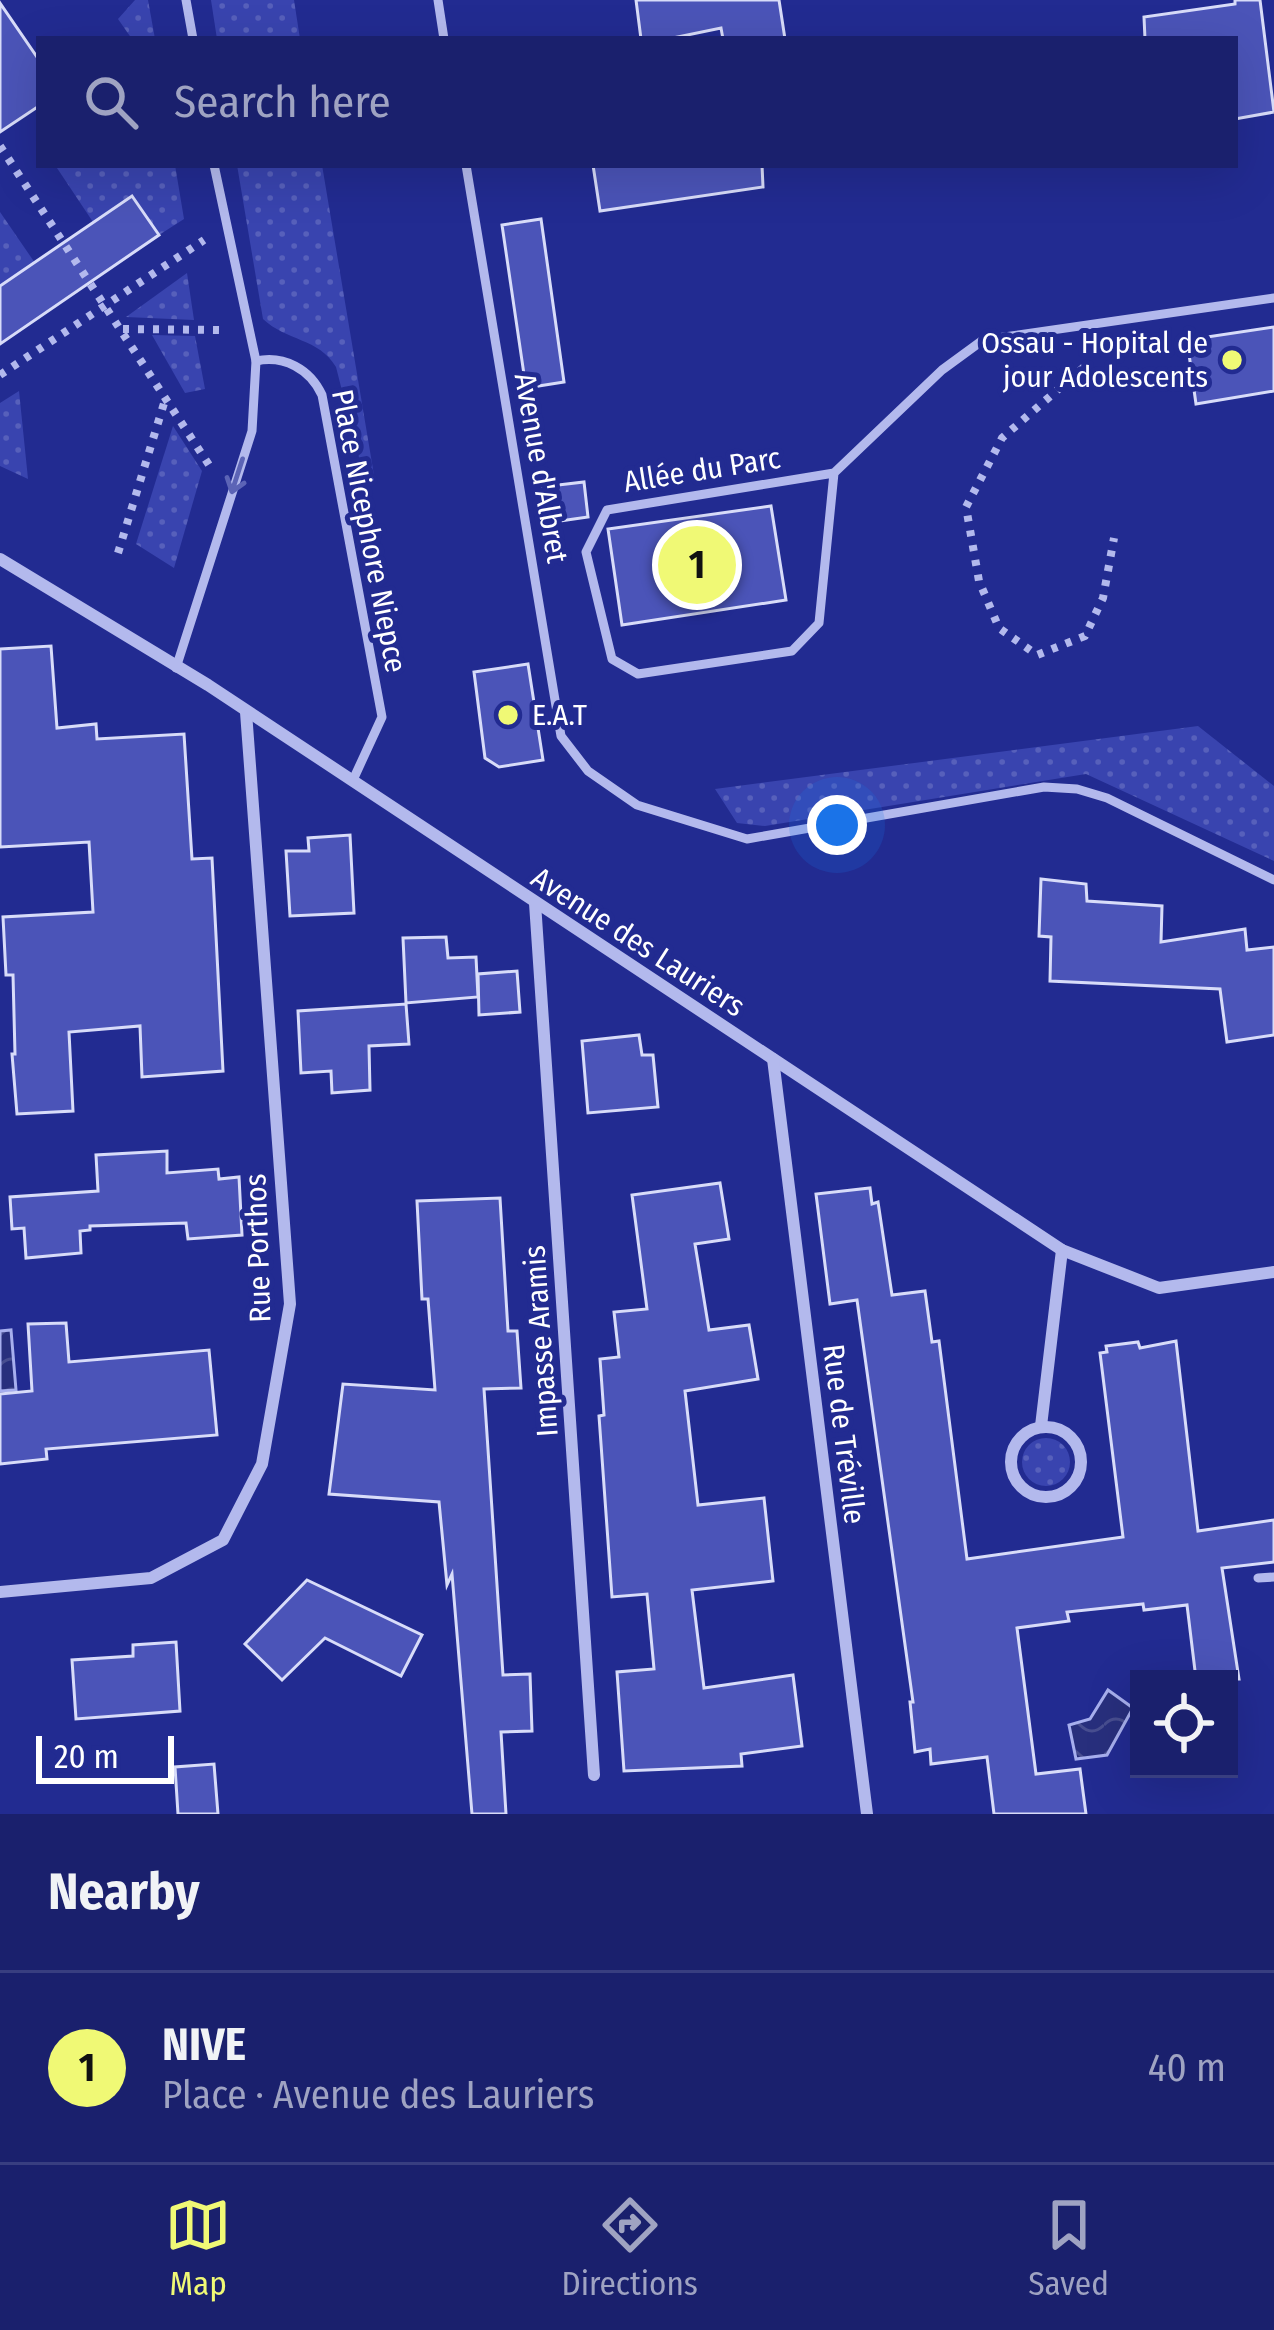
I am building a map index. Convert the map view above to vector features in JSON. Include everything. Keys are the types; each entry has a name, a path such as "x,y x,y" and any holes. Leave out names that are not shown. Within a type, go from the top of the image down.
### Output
{"street":[{"name":"Avenue des Lauriers","path":"0,560 353,780 1062,1250 1159,1288 1274,1272"},
{"name":"Rue Porthos","path":"0,1592 151,1578 223,1540 262,1465 290,1304 246,712"},
{"name":"Impasse Aramis","path":"535,903 594,1775"},
{"name":"Rue de Tréville","path":"773,1059 867,1814"},
{"path":"1041,1426 1062,1250"},
{"path":"1041,1426 1070,1436 1082,1463 1076,1481 1062,1493 1043,1498 1024,1490 1012,1473 1012,1453 1023,1435 1041,1426"}],"lane":[{"path":"186,0 192,36"},
{"path":"438,0 444,36"},
{"path":"176,668 252,431 256,361 215,168"},
{"name":"Avenue d'Albret","path":"466,168 561,736 588,771 637,805 747,839 1044,787 1077,789 1107,798 1274,880"},
{"path":"834,472 942,370 983,340 1274,298"},
{"name":"Place Nicephore Niepce","path":"256,361 288,362 316,381 322,395 382,717 353,780"},
{"name":"Allée du Parc","path":"834,472 819,622 791,651 638,674 612,659 586,552 607,510 834,472"},
{"path":"1258,1578 1274,1577"}],"path":[{"path":"0,146 215,474"},
{"path":"0,375 204,240"},
{"path":"122,329 223,330"},
{"path":"1084,367 1002,438 966,507 979,581 999,628 1037,655 1085,636 1103,598 1114,538"},
{"path":"118,553 166,398"}],"shaded area":[{"path":"135,0 148,0 154,36 130,36 118,19"},
{"path":"211,0 294,0 300,36 217,36"},
{"path":"57,168 176,168 184,219 159,235 131,196 93,222"},
{"path":"238,168 323,168 375,481 364,477 336,367 321,350 263,319"},
{"path":"0,212 35,263 0,286"},
{"path":"187,273 194,320 126,317"},
{"path":"152,335 195,336 205,389 185,393"},
{"path":"19,391 28,479 0,466 0,403"},
{"path":"173,426 202,471 174,568 136,544"},
{"path":"1198,726 1274,786 1274,861 1086,774 765,826 737,823 715,789"},
{"path":"1046,1438 1063,1445 1070,1462 1063,1479 1046,1486 1029,1479 1022,1462 1029,1445"}],"water":[{"path":"11,1330 16,1390 0,1391 0,1331"},
{"path":"1108,1690 1130,1706 1107,1755 1076,1759 1069,1725 1090,1719"}],"building":[{"path":"636,0 779,0 785,36 722,36 721,28 682,36 641,36"},
{"path":"1235,0 1260,0 1274,112 1238,118 1238,36 1145,36 1144,17 1235,4"},
{"path":"0,3 36,56 36,108 0,132"},
{"path":"593,168 762,168 763,187 600,211"},
{"path":"132,196 159,235 0,344 0,286"},
{"path":"541,219 564,382 526,388 502,225"},
{"name":"Ossau - Hopital de jour Adolescents","path":"1274,327 1274,391 1196,404 1187,340"},
{"path":"584,482 588,517 546,523 541,487"},
{"path":"771,506 786,600 622,625 608,529"},
{"path":"51,646 57,728 96,724 97,739 184,734 192,859 212,858 223,1071 142,1077 140,1026 69,1032 73,1111 17,1114 13,975 6,975 3,917 93,912 89,842 0,847 0,649"},
{"name":"E.A.T","path":"528,664 543,760 499,767 485,758 474,672"},
{"path":"350,835 354,913 290,916 286,851 309,851 308,838"},
{"path":"1041,879 1086,884 1087,901 1162,906 1161,942 1245,929 1247,950 1274,947 1274,1035 1227,1042 1220,989 1050,981 1051,937 1039,936"},
{"path":"446,937 448,958 476,957 478,997 406,1003 403,938"},
{"path":"517,971 520,1012 479,1015 478,974"},
{"path":"406,1004 409,1044 369,1046 370,1090 332,1093 331,1071 301,1073 298,1011"},
{"path":"639,1035 642,1055 653,1055 658,1107 588,1113 582,1041"},
{"path":"167,1151 167,1173 218,1169 219,1179 239,1177 242,1235 188,1239 186,1223 90,1226 80,1231 81,1253 26,1258 24,1228 12,1229 10,1197 98,1191 96,1155"},
{"path":"720,1183 729,1239 695,1244 709,1330 749,1325 758,1379 685,1391 698,1505 764,1498 773,1581 692,1590 704,1688 793,1675 802,1746 741,1754 742,1766 624,1771 617,1672 654,1669 647,1594 612,1597 599,1416 604,1415 600,1359 619,1357 614,1312 647,1309 632,1195"},
{"path":"870,1188 872,1204 878,1202 892,1295 925,1291 932,1342 939,1341 967,1559 1123,1537 1100,1353 1107,1352 1106,1346 1138,1342 1140,1348 1176,1341 1198,1531 1274,1520 1274,1562 1222,1568 1238,1670 1195,1670 1187,1605 1067,1612 1069,1621 1017,1628 1036,1774 1080,1769 1086,1814 994,1814 987,1757 931,1764 930,1749 915,1752 913,1702 857,1300 830,1304 816,1194"},
{"path":"500,1198 508,1331 517,1331 521,1388 484,1389 503,1675 530,1674 532,1731 501,1732 506,1814 472,1814 452,1574 447,1585 439,1502 329,1494 343,1384 435,1390 428,1299 422,1299 417,1201"},
{"path":"66,1323 69,1362 209,1350 217,1435 46,1449 47,1459 0,1464 0,1394 32,1391 28,1324"},
{"path":"307,1580 422,1635 401,1676 325,1638 282,1680 245,1644"},
{"path":"176,1642 180,1711 76,1719 72,1660 133,1656 133,1645"},
{"path":"214,1764 218,1814 178,1814 175,1767"}],"place":[{"name":"Ossau - Hopital de jour Adolescents","path":"1232,360"},
{"name":"NIVE","path":"697,565"},
{"name":"E.A.T","path":"508,715"}]}
